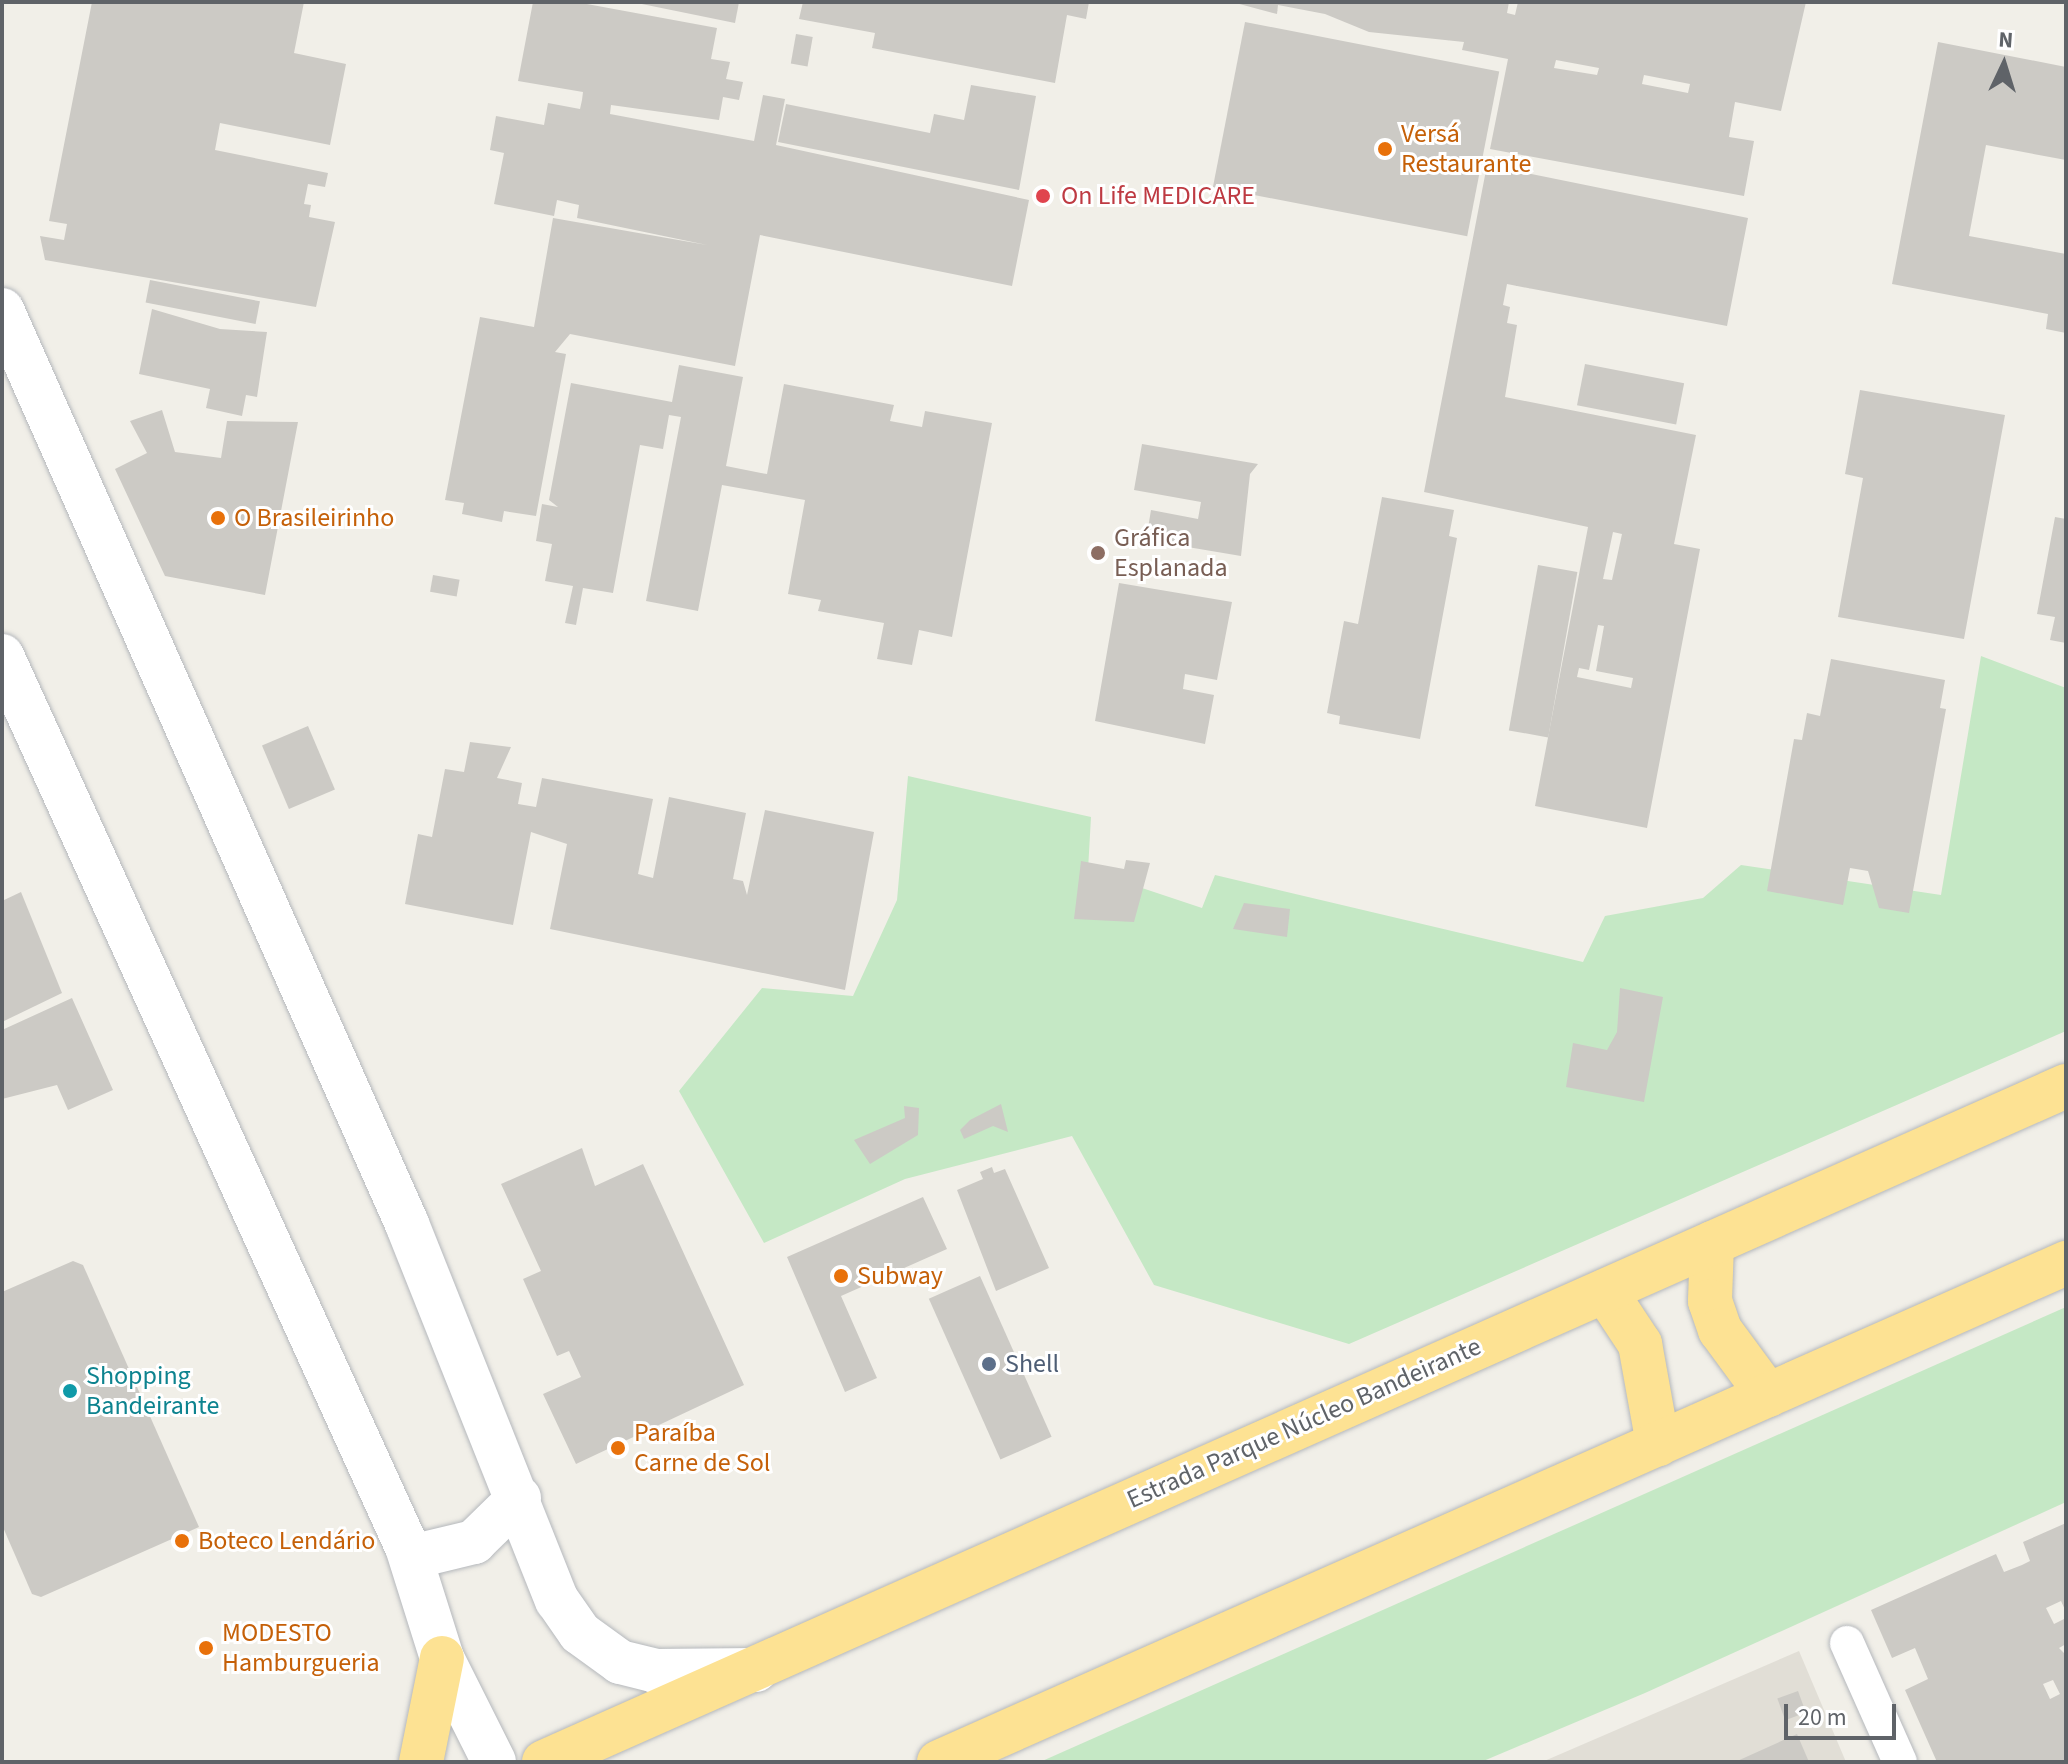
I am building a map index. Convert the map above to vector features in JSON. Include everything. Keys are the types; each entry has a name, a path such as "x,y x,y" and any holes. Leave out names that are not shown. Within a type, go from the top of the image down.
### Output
{"highway":[{"name":"Estrada Parque Núcleo Bandeirante","path":"544,1762 763,1669 1272,1434 1605,1291 2066,1086"},
{"path":"1712,1243 1710,1301 1720,1330 1768,1395"},
{"path":"939,1762 2066,1263"},
{"path":"1605,1291 1640,1344 1658,1444"},
{"path":"421,1762 442,1658"}],"main road":[{"path":"2,310 407,1224 519,1498 557,1600 580,1633 620,1662 655,1671 763,1669"},
{"path":"2,656 407,1547 442,1658 494,1762"},
{"path":"407,1547 420,1555 474,1542 519,1498"}],"street":[{"path":"1847,1643 1900,1762"}],"shaded area":[{"path":"1799,1651 1846,1762 1542,1762"}],"green space":[{"path":"1981,656 2066,688 2066,1031 1349,1344 1154,1285 1072,1136 905,1179 764,1243 679,1091 762,988 853,996 897,900 908,776 1091,817 1088,870 1202,908 1215,875 1583,962 1605,916 1703,898 1741,865 1941,895"},
{"path":"2066,1307 2066,1502 1645,1693 1481,1762 1040,1762"}],"building":[{"path":"92,2 304,2 294,53 346,64 330,145 220,123 215,150 328,173 325,187 308,184 304,204 311,205 309,217 335,222 316,307 45,260 40,236 64,240 67,224 49,221"},
{"path":"533,2 576,2 717,28 711,59 730,62 726,79 743,82 739,100 723,97 719,120 611,105 610,114 754,141 763,95 785,99 776,145 1029,200 1012,286 760,235 735,366 570,334 555,352 566,354 536,516 504,511 502,522 462,514 464,503 445,500 480,317 534,327 553,218 707,245 577,218 579,205 557,200 554,216 494,204 504,153 490,150 496,116 544,125 548,103 580,109 582,100 583,92 518,81"},
{"path":"632,2 739,2 735,23"},
{"path":"803,2 1089,2 1086,19 1067,15 1055,83 872,48 875,33 799,19"},
{"path":"1232,2 1509,2 1507,13 1515,15 1518,2 1806,2 1781,111 1735,102 1729,137 1754,141 1744,196 1490,149 1508,59 1462,50 1464,42 1369,32 1325,14 1278,5 1277,14","holes":["1556,60 1599,68 1597,75 1554,68","1644,75 1690,84 1688,93 1642,84"]},
{"path":"1245,22 1499,71 1467,236 1213,187"},
{"path":"796,34 813,37 808,66 791,64"},
{"path":"1938,42 2066,67 2066,160 1986,145 1969,236 2066,254 2066,333 2046,329 2048,314 1892,284"},
{"path":"971,85 1036,96 1019,190 778,142 786,104 930,133 934,114 964,120"},
{"path":"1487,165 1748,218 1727,326 1507,284 1503,305 1510,307 1507,323 1517,325 1505,397 1696,435 1674,544 1700,549 1647,828 1535,806 1588,527 1424,492","holes":["1613,532 1622,534 1612,580 1603,579","1598,625 1604,626 1596,671 1633,678 1631,688 1577,677 1579,668 1589,670"]},
{"path":"150,280 260,301 256,324 146,303"},
{"path":"152,309 220,329 267,332 257,397 246,395 242,416 206,408 210,389 139,374"},
{"path":"1585,364 1684,383 1676,425 1577,405"},
{"path":"679,365 743,377 726,466 761,473 767,474 784,384 894,405 890,421 922,427 925,411 992,423 952,637 919,630 912,665 877,659 884,623 818,611 821,600 788,594 805,500 722,485 698,611 646,601 681,417 669,415 663,449 640,445 613,593 583,588 576,625 565,623 573,586 545,581 552,544 536,541 542,504 558,507 549,500 571,383 672,402"},
{"path":"1860,390 2005,415 1964,639 1838,617 1863,478 1845,474"},
{"path":"162,410 175,452 221,458 227,421 298,422 265,595 165,576 115,469 147,453 130,421"},
{"path":"1142,444 1258,464 1250,474 1241,556 1146,540 1151,510 1198,519 1201,502 1134,490"},
{"path":"1382,497 1454,510 1449,536 1457,538 1420,739 1339,724 1340,716 1327,713 1344,621 1358,624"},
{"path":"2055,517 2066,519 2066,643 2050,640 2055,617 2037,614"},
{"path":"1538,565 1577,572 1548,737 1509,730"},
{"path":"433,575 460,580 457,596 430,592"},
{"path":"1119,583 1232,602 1217,680 1185,674 1183,689 1214,695 1205,744 1095,721"},
{"path":"1831,659 1945,680 1940,708 1946,709 1909,913 1879,908 1868,871 1850,868 1843,905 1767,891 1794,739 1802,740 1807,713 1820,716"},
{"path":"308,726 335,790 289,809 262,746"},
{"path":"470,742 511,747 497,778 522,783 518,804 536,807 542,778 653,799 638,874 653,878 669,797 746,813 733,879 743,881 747,895 765,810 874,832 845,990 550,929 567,844 531,832 513,925 405,904 418,834 432,837 445,769 464,772"},
{"path":"1126,860 1150,863 1134,922 1074,919 1081,861 1124,869"},
{"path":"21,892 62,993 2,1022 2,901"},
{"path":"1244,903 1290,909 1287,937 1233,929"},
{"path":"1620,988 1663,997 1644,1102 1566,1087 1573,1043 1607,1050 1617,1032"},
{"path":"72,998 113,1090 68,1110 57,1085 2,1099 2,1030"},
{"path":"1001,1104 1008,1132 993,1126 964,1139 960,1130 970,1120"},
{"path":"904,1106 919,1108 918,1135 870,1164 854,1140 905,1118"},
{"path":"582,1148 595,1186 643,1164 744,1385 576,1464 543,1394 581,1377 569,1351 557,1356 523,1279 541,1271 501,1184"},
{"path":"992,1167 994,1173 1005,1169 1049,1268 996,1291 957,1190 983,1179 980,1172"},
{"name":"Subway","path":"923,1197 947,1249 841,1296 877,1378 845,1392 787,1257"},
{"name":"Shopping Bandeirante","path":"73,1261 83,1265 199,1527 41,1597 32,1594 2,1525 2,1292"},
{"name":"Shell","path":"980,1276 1052,1437 1000,1460 929,1299"},
{"path":"2066,1523 2066,1612 2061,1601 2046,1608 2054,1624 2066,1618 2066,1644 2059,1648 2066,1655 2066,1762 1937,1762 1905,1690 1928,1679 1915,1648 1892,1658 1871,1610 1996,1554 2004,1572 2022,1565 2030,1561 2023,1542","holes":["2053,1680 2060,1694 2050,1699 2043,1684"]},
{"path":"1798,1691 1806,1713 1785,1720 1777,1699"},
{"path":"1797,1734 1809,1762 1735,1762"}],"place":[{"name":"Versá Restaurante","path":"1385,149"},
{"name":"On Life MEDICARE","path":"1043,196"},
{"name":"O Brasileirinho","path":"218,518"},
{"name":"Gráfica Esplanada","path":"1098,553"},
{"name":"Subway","path":"841,1276"},
{"name":"Shell","path":"989,1364"},
{"name":"Shopping Bandeirante","path":"70,1391"},
{"name":"Paraíba Carne de Sol","path":"618,1448"},
{"name":"Boteco Lendário","path":"182,1541"},
{"name":"MODESTO Hamburgueria","path":"206,1648"}]}
